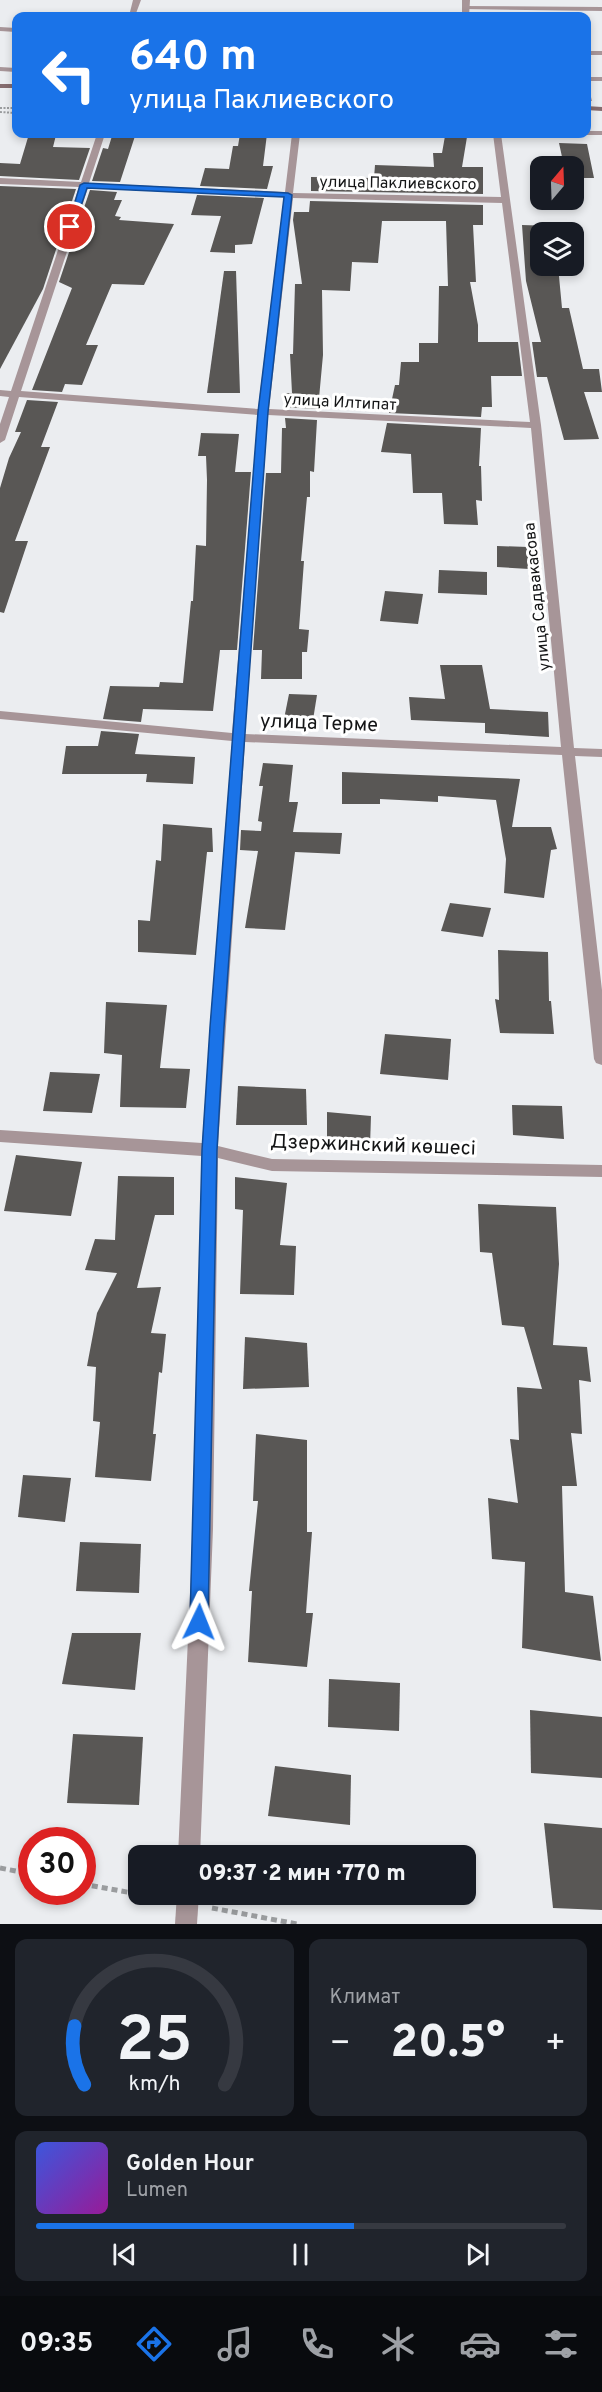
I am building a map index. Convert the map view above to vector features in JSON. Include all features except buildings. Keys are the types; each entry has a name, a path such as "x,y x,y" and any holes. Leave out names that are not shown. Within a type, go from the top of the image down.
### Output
{"street":[{"path":"0,440 100,138"},
{"path":"189,1845 203,1529 210,1150 232,808 263,412 295,138"},
{"name":"улица Садвакасова","path":"498,138 536,425 568,751 602,1059"},
{"name":"улица Паклиевского","path":"0,181 288,195 507,200"},
{"name":"улица Илтипат","path":"0,393 263,412 536,425"},
{"name":"улица Терме","path":"0,716 239,738 602,753"},
{"name":"Дзержинский көшесі","path":"0,1136 210,1150 272,1165 602,1171"}],"lane":[{"path":"466,8 532,2 565,4 564,0"},
{"path":"466,8 602,9"},
{"path":"466,8 500,12"}],"path":[{"path":"0,1868 18,1871"},
{"path":"96,1886 128,1892"},
{"path":"187,1907 297,1924"}],"route":[{"path":"70,227 84,185 288,195 263,412 217,1027 210,1150 203,1529 199,1622"}]}
